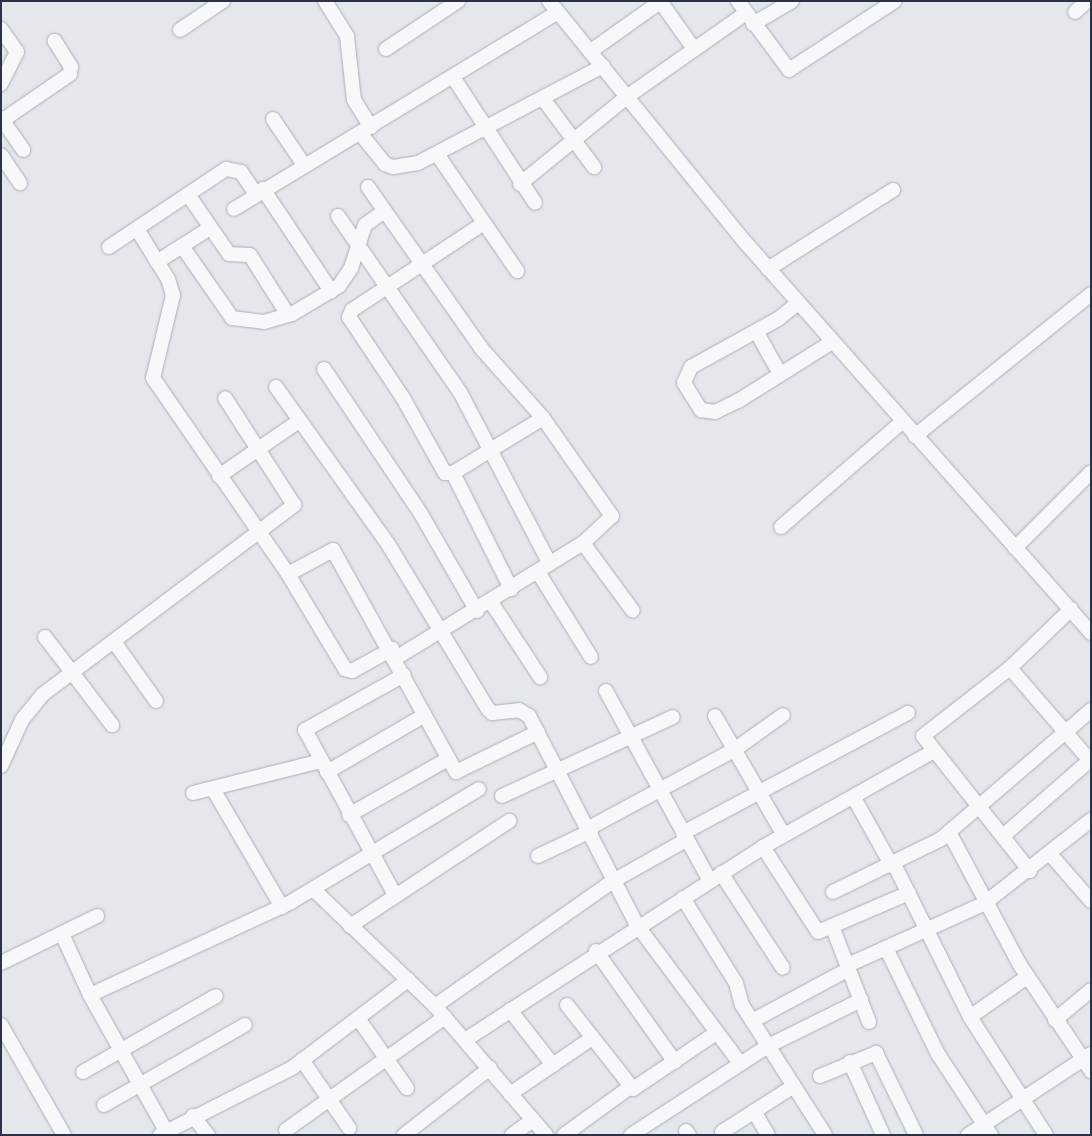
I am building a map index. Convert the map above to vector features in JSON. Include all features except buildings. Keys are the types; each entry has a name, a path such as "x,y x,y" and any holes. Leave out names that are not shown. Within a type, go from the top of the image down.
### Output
{"street":[{"path":"180,30 223,1"},
{"path":"326,1 347,36 354,100 366,130 379,158 393,168 437,154 544,100 603,66"},
{"path":"386,49 458,1"},
{"path":"738,1 789,70 895,1"},
{"path":"520,184 575,142 628,96 694,49 750,18 792,1"},
{"path":"1075,12 1087,1"},
{"path":"591,52 660,2 694,49"},
{"path":"234,209 304,165 453,77 553,6 768,269 1091,633"},
{"path":"1,29 17,52 1,84"},
{"path":"23,150 2,119 70,74 71,67 55,41"},
{"path":"453,77 520,184 535,203"},
{"path":"544,100 594,167"},
{"path":"273,119 304,165"},
{"path":"437,154 517,271"},
{"path":"1,155 20,183"},
{"path":"109,247 189,196 226,169 241,172 260,192 331,291"},
{"path":"138,230 158,262 173,296 161,354 151,372 219,476 288,574 345,669 352,671 440,633 477,611 583,543 610,520 611,511 543,418 481,348 420,266 368,187"},
{"path":"768,269 893,190"},
{"path":"189,196 229,254 250,255 288,315"},
{"path":"182,246 232,318 264,322 288,315 331,291 346,278 365,225 384,211"},
{"path":"338,216 460,392 492,449 544,568 591,657"},
{"path":"484,224 387,289 352,310 349,317 403,398 442,469 453,473 511,589"},
{"path":"158,262 210,228"},
{"path":"915,436 1091,294"},
{"path":"798,303 756,331 691,368 684,383 687,391 701,410 714,412 832,342"},
{"path":"756,331 780,374"},
{"path":"324,369 421,514 477,611"},
{"path":"276,387 388,544 440,633 488,709 497,714 525,712 559,770 590,829 613,881 637,924 716,1034 740,1063"},
{"path":"1,766 31,706 72,673 115,643 257,530 294,505 225,398"},
{"path":"453,473 543,418"},
{"path":"219,476 299,421"},
{"path":"781,527 902,422"},
{"path":"1015,548 1091,472"},
{"path":"583,543 633,611"},
{"path":"288,574 333,550 394,654 448,759 459,773 538,732"},
{"path":"491,602 540,677"},
{"path":"1030,871 932,752 923,736 1010,668 1070,609"},
{"path":"45,637 112,726"},
{"path":"115,643 156,701"},
{"path":"1002,836 1090,762 1010,668"},
{"path":"395,895 349,815 306,734 307,726 404,675"},
{"path":"606,691 684,836 783,968"},
{"path":"833,892 893,865 949,832 980,808 1091,710"},
{"path":"435,1006 613,881 684,836 760,792 908,713"},
{"path":"193,793 324,767 425,715"},
{"path":"538,856 734,750 783,715"},
{"path":"715,716 783,834"},
{"path":"502,796 673,717"},
{"path":"465,1040 637,924 783,834 854,798 932,752"},
{"path":"349,815 448,759"},
{"path":"213,789 282,907"},
{"path":"90,995 282,907 314,890 480,789"},
{"path":"854,798 909,893 970,1017 1046,1135"},
{"path":"752,1020 848,967 985,903 1030,871 1091,820"},
{"path":"350,926 509,821"},
{"path":"949,832 985,903 1027,977 1056,1020 1087,1057 1091,1071"},
{"path":"763,847 815,931 832,926 909,893"},
{"path":"1050,854 1091,901"},
{"path":"314,890 435,1006 546,1135"},
{"path":"682,898 736,983 752,1020 825,1135"},
{"path":"1,963 97,916"},
{"path":"832,926 869,1022"},
{"path":"62,934 90,995 121,1050 163,1133 302,1060 360,1020 408,980"},
{"path":"886,948 938,1054 988,1130"},
{"path":"596,951 675,1062"},
{"path":"970,1017 1027,977"},
{"path":"1056,1020 1091,990"},
{"path":"83,1072 216,996"},
{"path":"631,1135 768,1046 861,1000"},
{"path":"566,1005 630,1087 637,1088 716,1034"},
{"path":"510,1010 553,1064"},
{"path":"286,1130 387,1061 445,1017"},
{"path":"360,1020 407,1088"},
{"path":"1,1025 64,1135"},
{"path":"104,1105 245,1025"},
{"path":"510,1094 592,1038"},
{"path":"820,1076 876,1052 916,1135"},
{"path":"968,1135 988,1130 1024,1099 1087,1057"},
{"path":"302,1060 350,1128"},
{"path":"850,1062 883,1135"},
{"path":"404,1135 490,1068"},
{"path":"722,1132 794,1086"},
{"path":"564,1135 630,1087"},
{"path":"754,1111 768,1135"},
{"path":"193,1116 208,1135"},
{"path":"512,1135 533,1120"}]}
